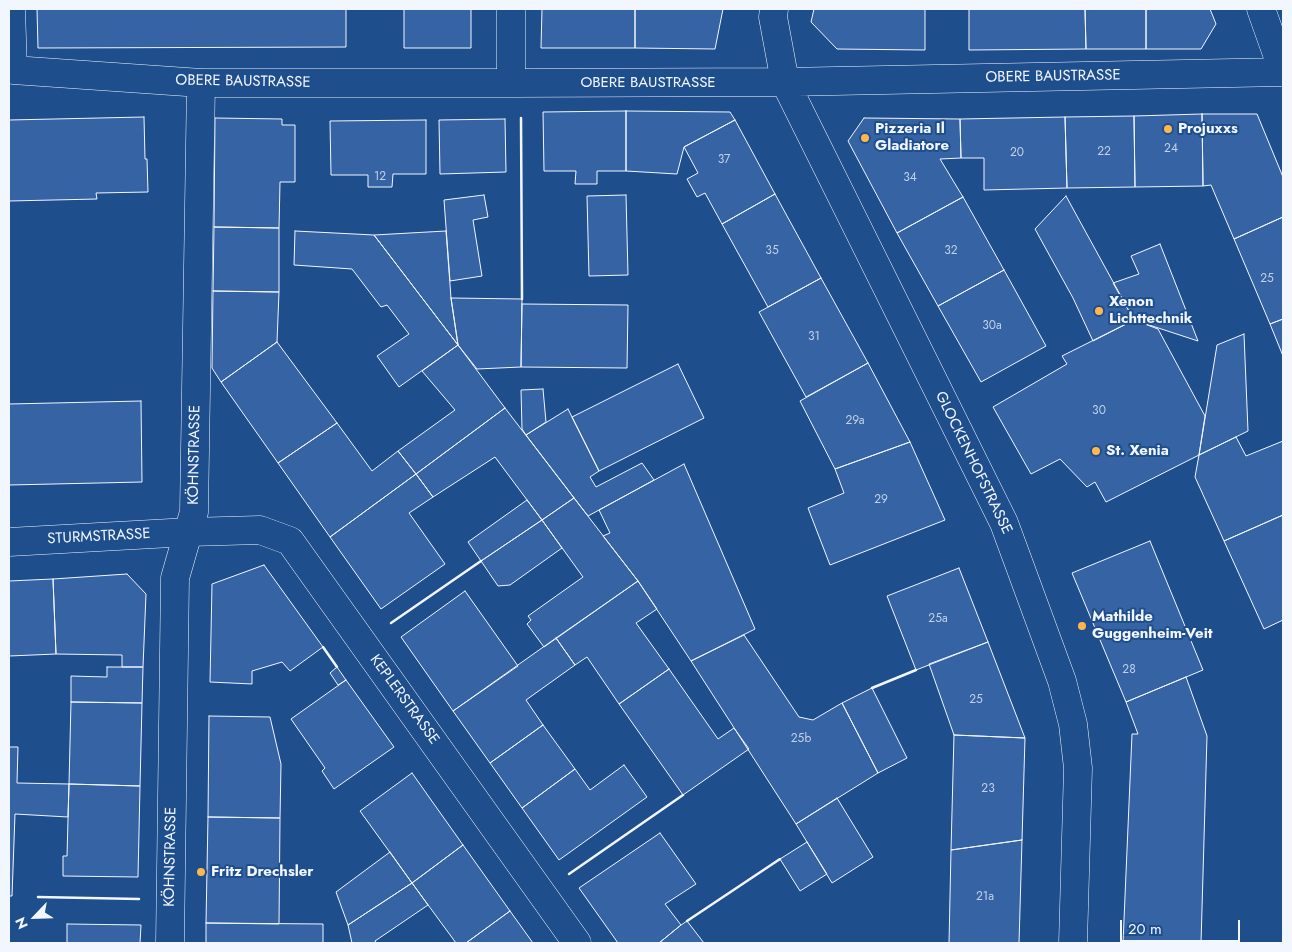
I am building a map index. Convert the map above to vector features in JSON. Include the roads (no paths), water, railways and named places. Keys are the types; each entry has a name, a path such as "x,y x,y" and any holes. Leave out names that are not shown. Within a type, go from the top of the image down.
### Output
{"street":[{"name":"OBERE BAUSTRASSE","path":"11,9 13,70 201,83 512,84 785,82 1283,72"},
{"path":"511,9 512,84"},
{"name":"GLOCKENHOFSTRASSE","path":"774,9 773,17 785,82 1004,523 1062,680 1072,724 1078,768 1074,943"},
{"path":"1261,9 1283,72"},
{"name":"KÖHNSTRASSE","path":"170,943 175,578 194,512 201,83"},
{"name":"KEPLERSTRASSE","path":"189,532 260,530 290,541 577,943"},
{"name":"STURMSTRASSE","path":"9,542 189,532"}],"place":[{"name":"Projuxxs","path":"1168,129"},
{"name":"Pizzeria Il Gladiatore","path":"865,138"},
{"name":"Xenon Lichttechnik","path":"1099,311"},
{"name":"St. Xenia","path":"1096,451"},
{"name":"Mathilde Guggenheim-Veit","path":"1082,626"},
{"name":"Fritz Drechsler","path":"201,872"}]}
